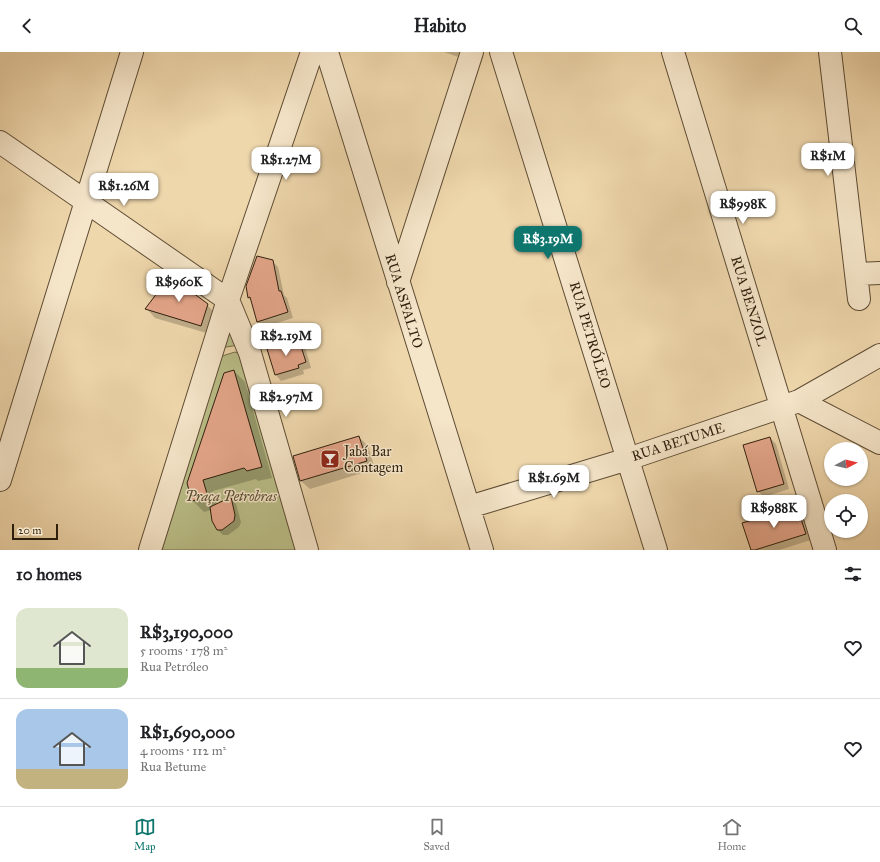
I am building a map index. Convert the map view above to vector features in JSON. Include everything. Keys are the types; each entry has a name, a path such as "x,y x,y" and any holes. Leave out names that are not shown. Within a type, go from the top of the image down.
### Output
{"street":[{"path":"0,480 132,52"},
{"path":"150,550 228,300 312,52"},
{"name":"RUA ASFALTO","path":"327,52 482,550"},
{"path":"398,282 472,52"},
{"name":"RUA PETRÓLEO","path":"501,52 656,550"},
{"name":"RUA BENZOL","path":"673,52 790,404 825,550"},
{"path":"830,52 859,299"},
{"path":"0,142 228,300 250,353 307,550"},
{"path":"857,274 880,273"},
{"path":"211,354 237,348 250,353"},
{"name":"RUA BETUME","path":"469,507 628,459 790,404 880,355"},
{"path":"790,404 880,443"}],"green space":[{"path":"226,316 239,345 220,348"},
{"name":"Praça Petrobras","path":"235,352 247,356 304,550 155,550 219,357"}],"building":[{"path":"257,256 273,260 279,291 281,291 288,312 257,322 250,297 248,298 246,286"},
{"path":"170,276 208,304 201,326 145,309"},
{"path":"299,340 306,362 298,365 299,368 275,375 267,349"},
{"path":"234,370 262,467 247,471 244,468 203,480 208,497 192,501 187,483 224,373"},
{"name":"Jabá Bar Contagem","path":"359,436 367,461 300,481 293,456"},
{"path":"770,437 784,484 757,492 743,445"},
{"path":"231,497 235,515 234,521 222,530 217,530 212,521 210,507"},
{"path":"797,507 806,534 751,550 742,523"}],"place":[{"name":"Jabá Bar Contagem","path":"330,459"}]}
